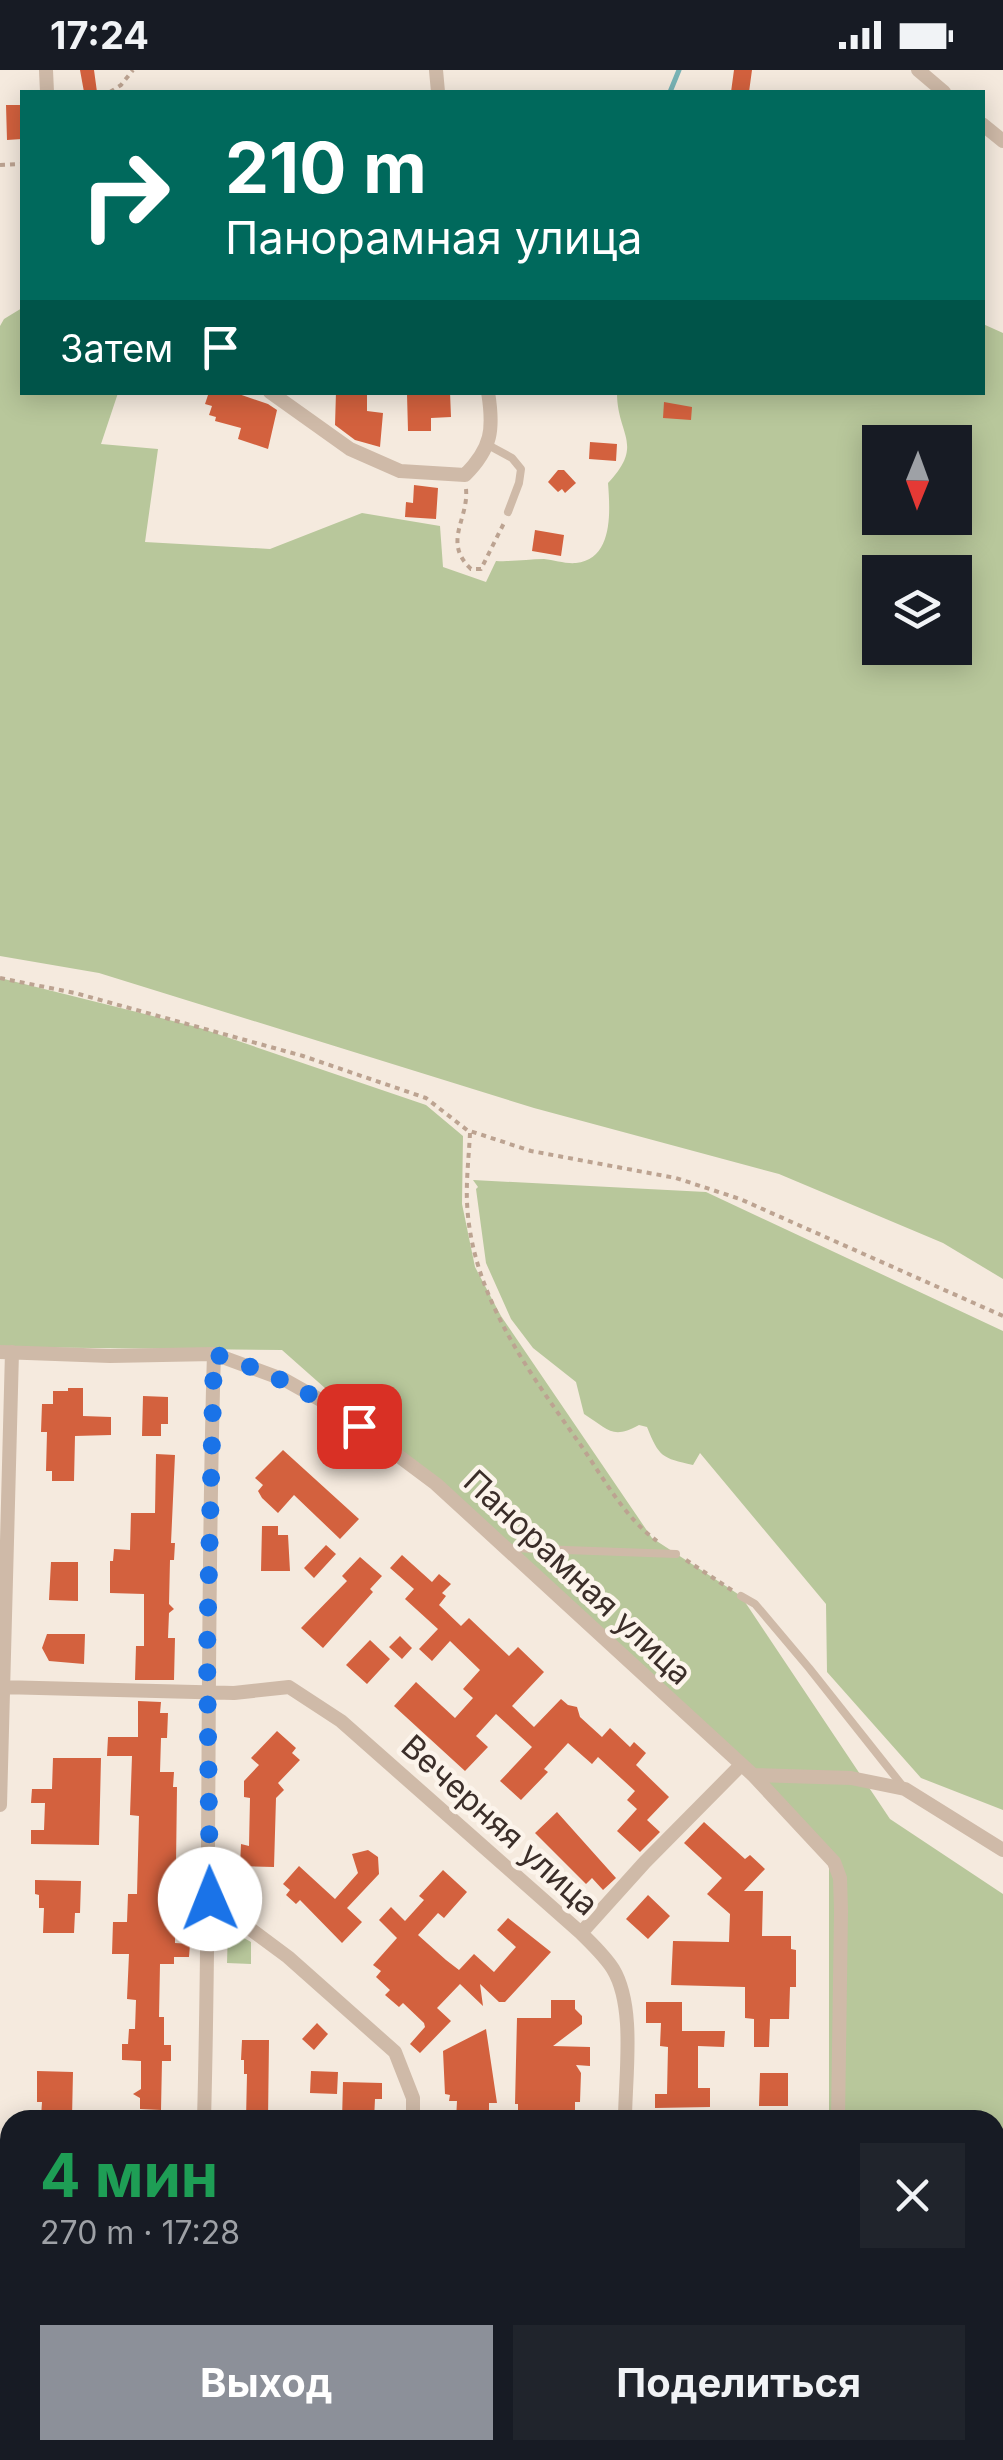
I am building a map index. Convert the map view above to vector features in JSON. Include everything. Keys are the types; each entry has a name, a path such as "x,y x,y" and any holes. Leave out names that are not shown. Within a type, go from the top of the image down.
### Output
{"street":[{"path":"918,70 942,90"},
{"path":"274,395 350,449 400,471 465,474 488,446 488,395"},
{"path":"0,1804 6,1352"},
{"name":"Панорамная улица","path":"6,1352 214,1354 285,1380 333,1407 436,1484 747,1770 834,1862 840,1878 838,2110"},
{"path":"204,2110 210,1899 207,1691 214,1354"},
{"name":"Вечерняя улица","path":"1,1686 258,1692 289,1687 303,1694 341,1721 582,1932 612,1967 622,1986 626,2019 624,2110"},
{"path":"582,1932 657,1850 747,1770 851,1778 904,1789 1003,1850"},
{"path":"210,1899 288,1956 395,2052 413,2098 412,2110"}],"lane":[{"path":"488,446 512,458 521,469 520,484 508,512"},
{"path":"505,1548 676,1554"},
{"path":"741,1596 755,1604 904,1789"}],"path":[{"path":"112,90 132,70"},
{"path":"465,474 467,498 455,538 457,549 471,569 481,569 490,556 508,512"},
{"path":"0,978 75,993 303,1056 426,1098 470,1131 531,1150 676,1178 740,1199 1003,1316"},
{"path":"470,1131 469,1221 492,1309 548,1399 627,1512 652,1538 741,1596"}],"green space":[{"path":"20,309 20,395 117,395 101,444 158,449 145,542 270,549 362,513 440,526 443,567 486,582 496,561 544,559 576,563 597,553 607,532 608,483 619,470 627,448 617,395 985,395 985,325 1003,333 1003,1279 943,1243 779,1174 534,1108 99,973 0,956 0,326 4,319"},
{"path":"0,978 197,1027 426,1105 463,1136 462,1204 475,1267 501,1316 652,1538 741,1596 890,1819 1003,1894 1003,2110 829,2110 829,1850 752,1766 282,1350 0,1347"},
{"path":"473,1180 706,1192 1003,1331 1003,1810 921,1778 827,1672 826,1604 700,1453 693,1465 674,1460 663,1455 647,1427 639,1425 616,1432 584,1414 576,1382 533,1348 511,1319 486,1263 478,1187"},
{"path":"228,1929 251,1942 251,1964 227,1963"}],"building":[{"path":"80,70 94,70 97,90 84,90"},
{"path":"734,70 752,70 749,90 731,90"},
{"path":"6,105 20,105 20,139 7,140"},
{"path":"208,395 242,395 277,410 268,449 238,439 241,428 215,421 216,417 209,415 212,406 205,404"},
{"path":"336,395 367,395 367,411 383,413 380,447 355,440 335,425"},
{"path":"407,395 450,395 451,417 431,418 431,431 408,431"},
{"path":"664,402 692,407 691,420 663,418"},
{"path":"590,442 617,444 616,461 589,459"},
{"path":"558,470 564,470 576,483 565,493 548,482"},
{"path":"414,485 438,488 436,519 405,517 406,502 413,503"},
{"path":"535,530 564,535 561,556 532,551"},
{"path":"83,1388 83,1416 111,1417 111,1435 75,1436 74,1481 52,1481 52,1471 46,1471 47,1432 41,1432 42,1404 53,1404 53,1391"},
{"path":"143,1396 168,1397 168,1424 161,1424 161,1436 142,1436"},
{"path":"283,1450 359,1519 340,1539 294,1495 278,1513 262,1498 258,1491 263,1485 255,1478"},
{"path":"156,1454 175,1455 171,1543 175,1543 174,1560 170,1560 169,1604 174,1609 169,1613 168,1638 175,1638 174,1680 135,1680 136,1646 144,1646 144,1594 110,1593 110,1561 114,1549 130,1550 131,1513 155,1513"},
{"path":"262,1526 278,1526 278,1535 288,1535 290,1571 261,1571"},
{"path":"326,1545 336,1554 314,1578 304,1568"},
{"path":"402,1555 432,1582 439,1574 451,1584 442,1593 446,1596 439,1605 461,1626 469,1618 509,1656 518,1647 544,1672 512,1706 534,1727 561,1699 577,1707 580,1717 602,1737 610,1728 630,1747 634,1742 646,1753 636,1765 669,1797 647,1820 660,1832 640,1852 617,1831 637,1809 627,1800 635,1791 598,1757 592,1764 568,1743 544,1769 548,1772 521,1800 500,1781 532,1747 496,1714 476,1736 488,1747 465,1771 394,1706 416,1682 455,1718 473,1698 463,1689 480,1670 450,1641 432,1661 419,1649 438,1629 405,1599 414,1589 390,1568"},
{"path":"360,1557 382,1576 370,1589 373,1592 323,1648 301,1628 347,1581 342,1576"},
{"path":"51,1562 78,1562 78,1601 49,1600"},
{"path":"47,1634 85,1634 84,1664 49,1661 42,1648"},
{"path":"400,1636 412,1648 402,1659 389,1647"},
{"path":"370,1640 390,1659 367,1684 346,1665"},
{"path":"138,1701 161,1702 160,1713 168,1713 167,1738 161,1738 160,1772 174,1772 173,1787 177,1787 175,1943 190,1944 189,1957 174,1957 174,1964 160,1964 159,2017 164,2017 164,2045 171,2045 171,2061 162,2061 161,2110 140,2109 140,2098 133,2094 141,2089 141,2061 122,2060 122,2044 128,2044 129,2029 135,2029 136,2000 127,1999 129,1954 112,1954 113,1922 127,1922 128,1894 137,1894 139,1816 130,1815 132,1756 107,1756 108,1737 138,1737"},
{"path":"277,1731 296,1748 292,1753 300,1760 278,1783 284,1790 276,1798 274,1867 240,1866 241,1844 249,1846 250,1798 244,1797 244,1781 259,1765 251,1758"},
{"path":"53,1758 101,1758 99,1845 31,1844 31,1830 44,1830 45,1803 31,1803 32,1789 52,1789"},
{"path":"557,1812 616,1878 603,1890 592,1878 586,1884 535,1833"},
{"path":"704,1822 745,1859 750,1855 765,1869 744,1891 763,1891 762,1936 791,1936 791,1949 796,1950 796,1987 790,1987 789,2019 770,2019 769,2047 754,2047 754,2019 745,2018 745,1987 671,1985 673,1941 729,1942 730,1914 707,1894 722,1878 684,1843"},
{"path":"368,1850 378,1857 379,1874 347,1908 362,1922 342,1943 300,1900 296,1904 286,1895 290,1890 283,1884 299,1866 335,1899 358,1873 352,1854"},
{"path":"443,1870 467,1892 444,1918 438,1913 418,1935 459,1970 474,1954 494,1972 516,1947 497,1930 508,1918 551,1952 505,2002 499,2002 480,1984 483,2006 460,1984 437,2008 451,2021 420,2053 410,2044 425,2027 424,2023 403,2003 399,2007 385,1995 390,1990 376,1977 381,1971 373,1965 397,1938 379,1920 391,1907 405,1921 424,1900 419,1896"},
{"path":"35,1880 81,1881 80,1913 75,1913 74,1933 43,1933 44,1908 39,1908"},
{"path":"648,1895 670,1916 648,1939 626,1919"},
{"path":"551,2000 575,2000 582,2024 553,2046 590,2047 590,2066 576,2065 581,2073 580,2102 575,2102 575,2110 518,2110 517,2018 551,2018"},
{"path":"646,2002 682,2002 682,2031 725,2031 724,2047 698,2046 698,2088 710,2088 710,2107 655,2108 655,2094 667,2094 668,2047 660,2046 661,2023 646,2023"},
{"path":"317,2023 328,2034 314,2050 302,2039"},
{"path":"486,2029 497,2103 489,2103 489,2110 457,2110 457,2101 449,2101 450,2095 445,2094 443,2051"},
{"path":"242,2040 269,2040 268,2110 246,2110 247,2074 241,2060"},
{"path":"37,2071 73,2072 72,2110 41,2110 42,2102 37,2102"},
{"path":"311,2071 338,2072 337,2094 310,2093"},
{"path":"760,2073 788,2073 788,2106 759,2106"},
{"path":"343,2082 382,2083 382,2099 375,2099 374,2110 342,2110"}],"waterway":[{"path":"671,90 679,70"}],"route":[{"path":"210,1899 207,1652 214,1354 285,1380 359,1426"}]}
